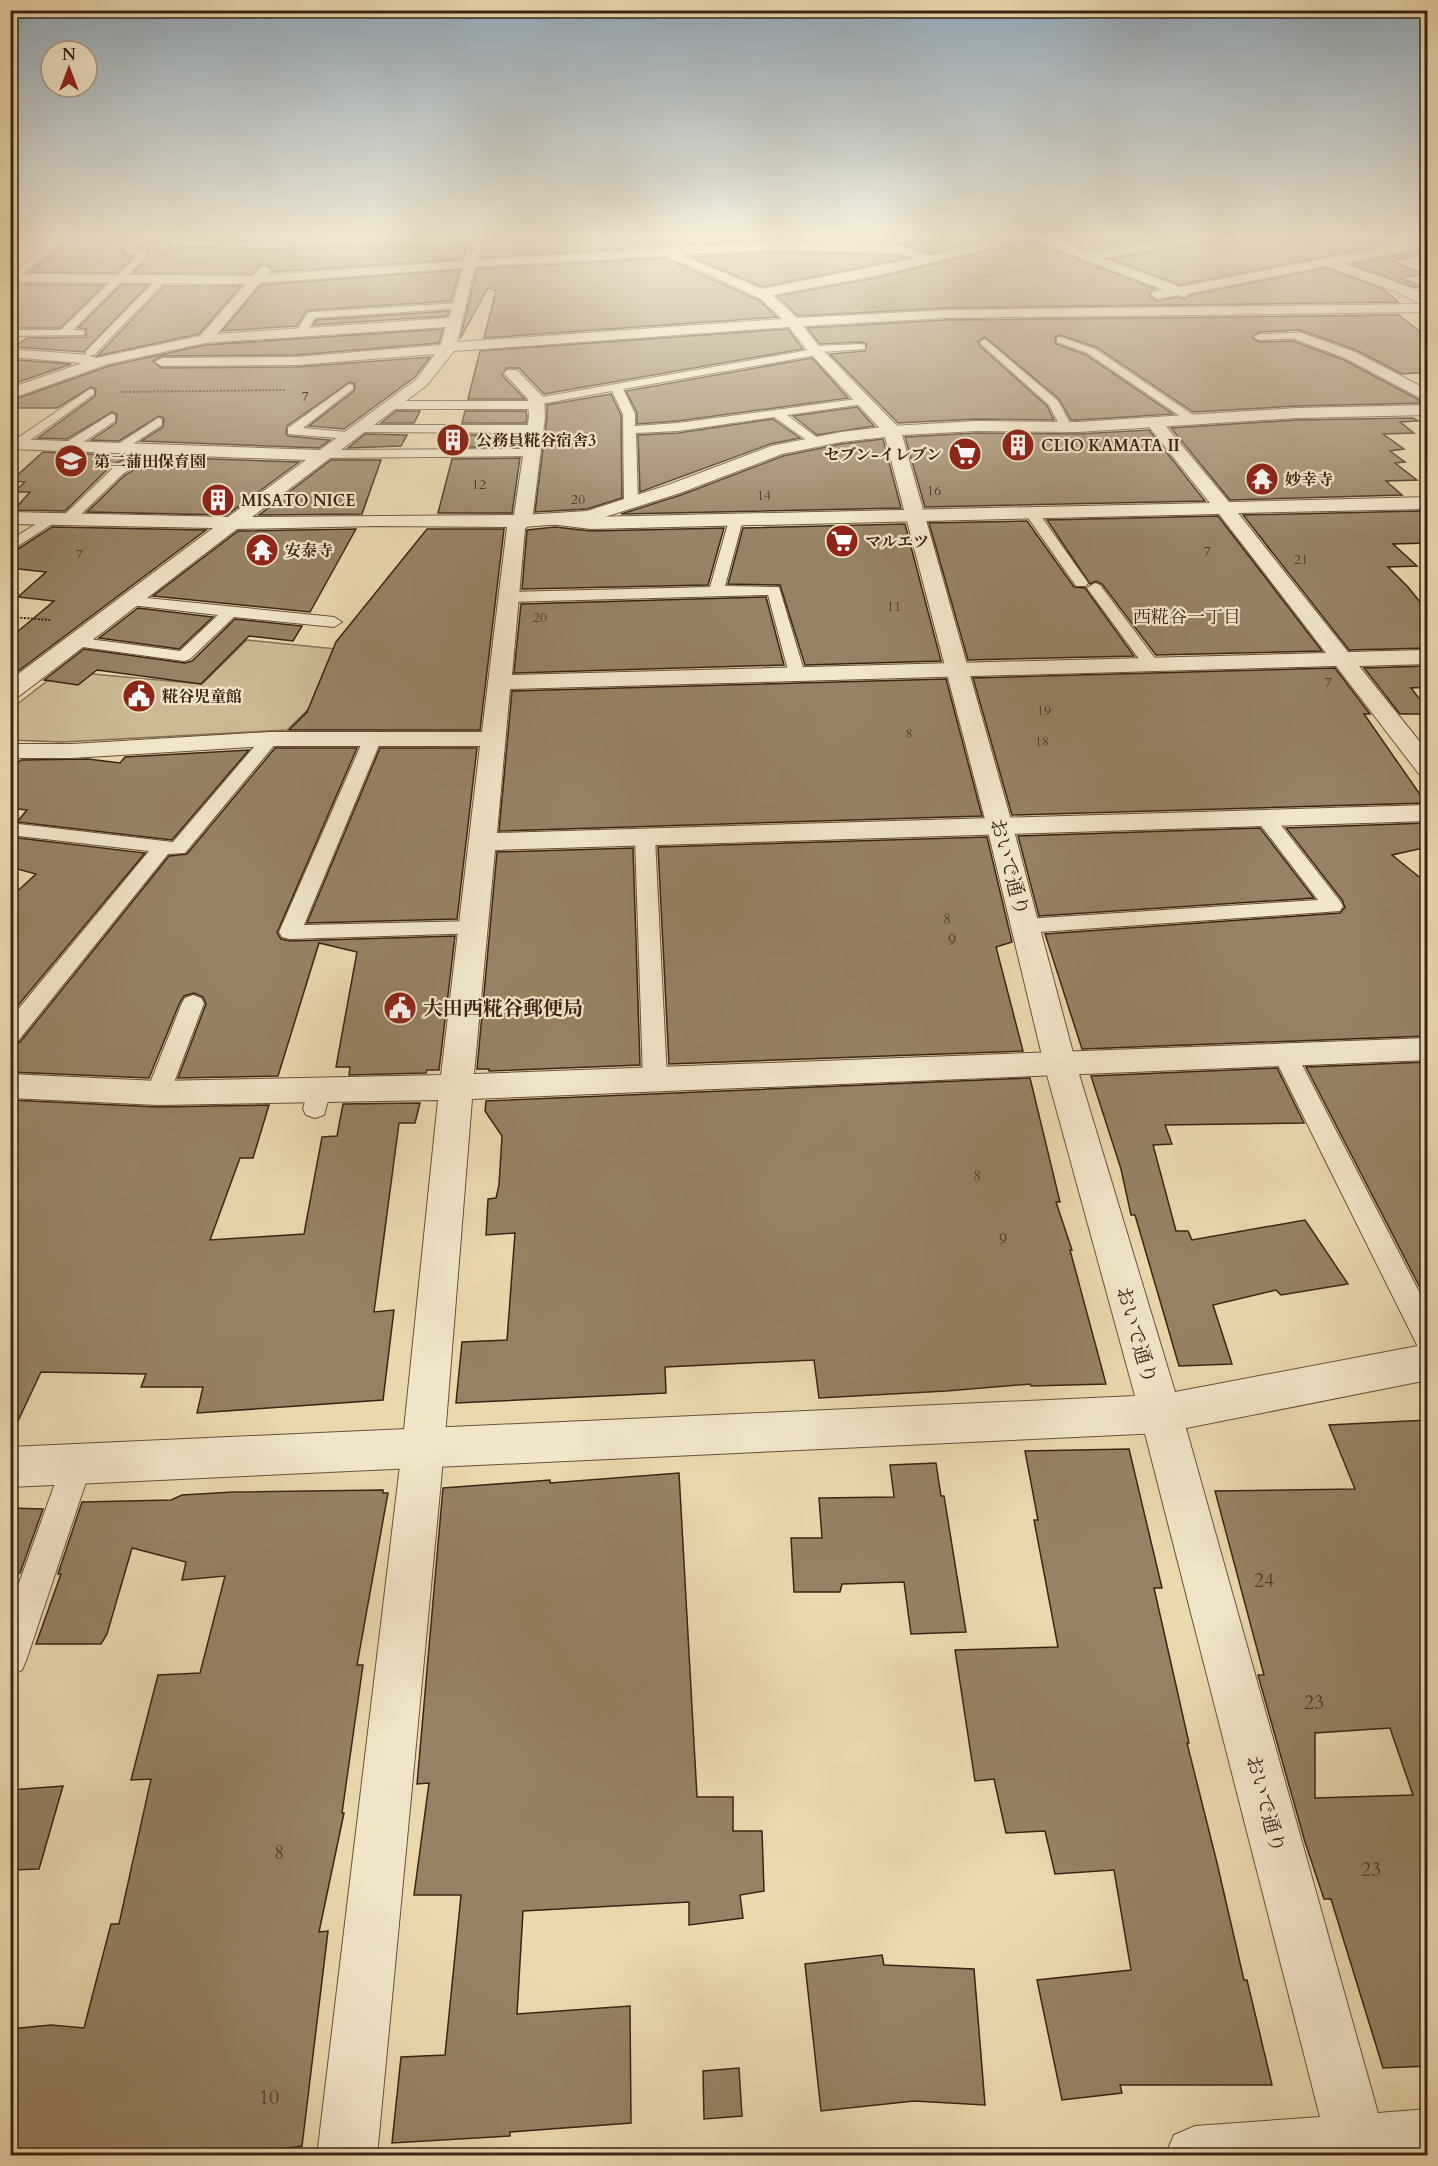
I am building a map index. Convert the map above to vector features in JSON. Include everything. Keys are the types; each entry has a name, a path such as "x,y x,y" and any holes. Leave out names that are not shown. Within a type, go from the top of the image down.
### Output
{"street":[{"path":"205,339 208,335"},
{"path":"18,389 93,358 205,339 259,335"},
{"path":"372,335 376,350"},
{"path":"10,692 126,601 423,380 448,349 452,335"},
{"path":"10,352 93,358 209,362 296,361 631,335"},
{"path":"801,335 892,431"},
{"path":"1299,336 1350,355 1428,397"},
{"path":"512,373 536,398 536,429 532,453 540,521"},
{"path":"347,2156 423,1449 447,1174 516,528 540,521 589,516 674,489 750,459 815,442 892,431 976,426 1066,427 1193,419 1428,410"},
{"path":"1154,423 1224,508 1428,769"},
{"name":"おいで通り","path":"892,431 1000,827 1060,1064 1161,1414 1359,2150"},
{"path":"14,444 323,455"},
{"path":"10,518 231,523 376,520 591,523 1428,503"},
{"path":"501,682 1428,657"},
{"path":"10,751 72,751 270,739 494,739"},
{"path":"483,842 1428,813"},
{"path":"10,1086 317,1099 457,1087 655,1078 1428,1049"},
{"path":"10,1467 1161,1414 1428,1362"},
{"path":"1195,2156 1359,2150 1428,2139"}],"lane":[{"path":"93,358 108,335"},
{"path":"1259,337 1299,336"},
{"path":"1061,339 1091,351 1193,419"},
{"path":"985,342 1054,403 1066,427"},
{"path":"390,405 536,403 815,350 861,347"},
{"path":"349,387 292,431 352,433 536,429"},
{"path":"616,387 629,414 631,502"},
{"path":"14,444 90,392"},
{"path":"630,430 678,427 864,401"},
{"path":"776,413 815,442"},
{"path":"69,446 111,418"},
{"path":"118,448 158,423"},
{"path":"10,547 58,520 119,470 155,450"},
{"path":"323,455 532,453"},
{"path":"1031,512 1151,664"},
{"path":"716,591 736,520"},
{"path":"508,597 774,590 797,674"},
{"path":"126,601 334,622"},
{"path":"74,642 184,656 231,611"},
{"path":"373,738 290,932 474,928"},
{"path":"10,829 178,849 270,739"},
{"path":"1025,926 1333,906 1266,819"},
{"path":"645,838 655,1078"},
{"path":"10,1035 164,846"},
{"path":"158,1093 193,1003"},
{"path":"1285,1055 1428,1338"},
{"path":"10,1658 77,1464"}],"shaded area":[{"path":"247,640 367,652 287,730 62,742 11,740 11,709 60,671 202,684"}],"building":[{"path":"86,335 100,335 84,352 14,347 27,338 86,337"},
{"path":"117,335 194,335 97,356"},
{"path":"353,335 441,335 439,343 296,355 162,356 153,361 162,368 296,367 430,357 415,377 344,429 309,426 354,391 355,384 350,382 287,426 288,436 330,440 319,448 141,441 163,427 164,418 159,416 119,441 91,440 116,423 117,414 112,412 67,439 38,438 95,396 96,389 91,387 57,408 10,408 10,401 109,366 205,345"},
{"path":"485,335 525,335 484,338"},
{"path":"703,335 793,335 803,349 544,394 519,368 507,368 502,375 525,399 468,399 480,351"},
{"path":"813,335 1060,335 1055,337 1056,344 1086,355 1173,414 1071,420 1059,399 985,337 978,341 980,346 1047,406 1054,420 976,419 898,423 830,354 865,351 867,344 861,342 820,344"},
{"path":"1060,335 1255,335 1252,338 1259,342 1293,341 1344,360 1425,403 1296,406 1193,412 1096,347"},
{"path":"1314,335 1424,335 1428,338 1428,372 1402,374 1356,350"},
{"path":"812,358 848,398 678,421 637,424 637,413 626,391"},
{"path":"19,360 71,364 10,385 10,369"},
{"path":"611,394 621,415 622,498 587,509 535,512 547,405"},
{"path":"857,407 874,426 817,435 793,416"},
{"path":"396,411 420,411 414,423 381,423"},
{"path":"465,411 526,411 527,417 526,423 462,423"},
{"path":"1413,418 1418,421 1400,422 1414,433 1383,434 1404,449 1390,451 1405,462 1395,463 1417,480 1386,481 1402,495 1230,500 1171,428 1296,420"},
{"path":"773,419 800,438 770,444 640,492 638,435 678,433"},
{"path":"1149,430 1205,501 925,507 905,437 976,433 1078,434"},
{"path":"365,434 407,435 401,446 348,448"},
{"path":"458,435 524,435 522,447 455,447"},
{"path":"883,439 901,508 621,514 681,495 783,456 841,444"},
{"path":"43,452 131,456 112,465 65,511 14,510 30,492 14,492 25,482 11,481"},
{"path":"157,457 299,462 227,515 87,512 125,475"},
{"path":"520,458 512,513 438,513 452,459"},
{"path":"331,460 381,460 362,514 259,515"},
{"path":"1420,511 1428,518 1428,543 1393,544 1417,566 1388,567 1428,612 1428,648 1349,650 1243,515"},
{"path":"1218,516 1322,651 1156,655 1102,584 1096,581 1090,584 1047,520"},
{"path":"1027,521 1074,587 1085,588 1134,656 968,660 929,523"},
{"path":"905,524 941,661 805,665 780,585 728,584 743,528"},
{"path":"52,527 206,530 10,675 10,638 54,601 18,597 46,572 10,568 10,554"},
{"path":"555,527 591,531 724,528 708,585 522,589 527,530"},
{"path":"356,529 310,612 153,596 238,531"},
{"path":"427,529 504,529 480,730 289,730 307,712 336,642"},
{"path":"766,597 784,665 514,673 521,604"},
{"path":"138,608 213,617 179,649 99,638"},
{"path":"235,619 302,626 293,641 249,636 201,684 97,670 78,685 44,680 84,649 185,663 192,661"},
{"path":"1428,666 1428,687 1411,688 1428,710 1428,714 1400,714 1364,668"},
{"path":"1335,668 1370,714 1364,714 1426,803 1012,815 973,678"},
{"path":"946,679 982,816 499,831 512,691"},
{"path":"275,748 357,748 277,933 281,939 290,941 455,936 439,1070 427,1070 426,1073 349,1075 350,1067 336,1067 357,952 319,943 278,1076 178,1078 206,1004 203,997 194,993 184,996 180,1002 149,1078 10,1072 10,1045 20,1042 169,856 187,854"},
{"path":"380,748 477,748 457,919 307,923"},
{"path":"249,750 172,840 17,822 27,810 10,808 10,769 21,760 88,759 120,763 125,757"},
{"path":"1428,823 1428,847 1392,855 1428,884 1428,1036 1082,1049 1045,934 1340,913 1345,907 1342,900 1286,828"},
{"path":"1260,828 1314,898 1039,916 1018,836"},
{"path":"10,837 145,853 10,1015 10,898 36,874 10,867"},
{"path":"987,837 1012,942 996,947 1023,1051 669,1064 658,847"},
{"path":"633,848 640,1065 489,1071 489,1069 477,1069 497,852"},
{"path":"1428,1062 1428,1303 1306,1067"},
{"path":"1277,1068 1304,1123 1165,1125 1172,1144 1153,1145 1176,1231 1188,1231 1192,1240 1305,1220 1348,1284 1281,1295 1276,1290 1213,1305 1232,1364 1179,1366 1135,1215 1131,1215 1121,1169 1091,1076"},
{"path":"1030,1078 1060,1202 1056,1202 1072,1250 1070,1250 1106,1384 1031,1386 1030,1384 819,1398 814,1360 665,1367 666,1393 456,1403 462,1342 507,1340 515,1233 486,1235 488,1199 496,1198 499,1185 502,1136 485,1111 486,1101"},
{"path":"10,1100 158,1107 269,1105 253,1158 240,1158 210,1240 304,1234 322,1137 337,1136 343,1104 420,1103 415,1123 399,1123 374,1312 394,1310 383,1400 197,1413 203,1387 141,1387 146,1374 41,1372 10,1438"},
{"path":"1428,1420 1428,2066 1383,2068 1331,1899 1324,1899 1305,1842 1258,1675 1264,1675 1215,1491 1355,1489 1329,1425","holes":["1390,1728 1413,1795 1315,1798 1315,1733"]},
{"path":"1129,1449 1162,1588 1154,1588 1189,1743 1187,1743 1244,1980 1247,1980 1272,2085 1120,2085 1122,2093 1062,2100 1037,1980 1131,1970 1114,1870 1055,1874 1045,1831 1006,1833 994,1779 975,1781 955,1650 1058,1647 1034,1520 1038,1520 1025,1451"},
{"path":"936,1463 941,1496 944,1496 966,1632 911,1634 904,1582 842,1584 840,1592 794,1592 791,1538 822,1538 819,1498 894,1497 890,1465"},
{"path":"679,1473 697,1797 733,1797 733,1831 762,1831 764,1891 740,1895 743,1918 689,1925 689,1902 523,1911 517,2014 630,2006 631,2123 510,2132 510,2136 392,2143 401,2057 445,2055 461,1895 414,1895 429,1783 417,1784 443,1488"},
{"path":"383,1490 383,1493 388,1493 357,1665 363,1665 342,1813 344,1813 319,1932 328,1931 302,2146 229,2156 10,2156 10,2029 51,2025 84,2028 111,1924 119,1924 151,1779 131,1780 158,1675 200,1673 225,1576 182,1580 186,1562 132,1548 107,1634 101,1644 36,1644 61,1574 58,1574 82,1502 171,1500 182,1495 233,1492"},
{"path":"10,1508 43,1509 20,1573 10,1573"},
{"path":"63,1786 39,1869 10,1870 10,1790"},
{"path":"882,1955 884,1965 974,1969 985,2105 914,2101 821,2111 805,1964"},
{"path":"739,2068 742,2116 704,2119 703,2071"}],"place":[{"name":"公務員糀谷宿舎3","path":"453,440"},
{"name":"CLIO KAMATA II","path":"1018,445"},
{"name":"セブン-イレブン","path":"965,454"},
{"name":"第二蒲田保育園","path":"71,461"},
{"name":"妙幸寺","path":"1262,479"},
{"name":"MISATO NICE","path":"218,500"},
{"name":"マルエツ","path":"842,541"},
{"name":"安泰寺","path":"262,550"},
{"name":"糀谷児童館","path":"139,696"},
{"name":"大田西糀谷郵便局","path":"400,1008"}],"district":[{"name":"西糀谷一丁目","path":"1187,617"}]}
